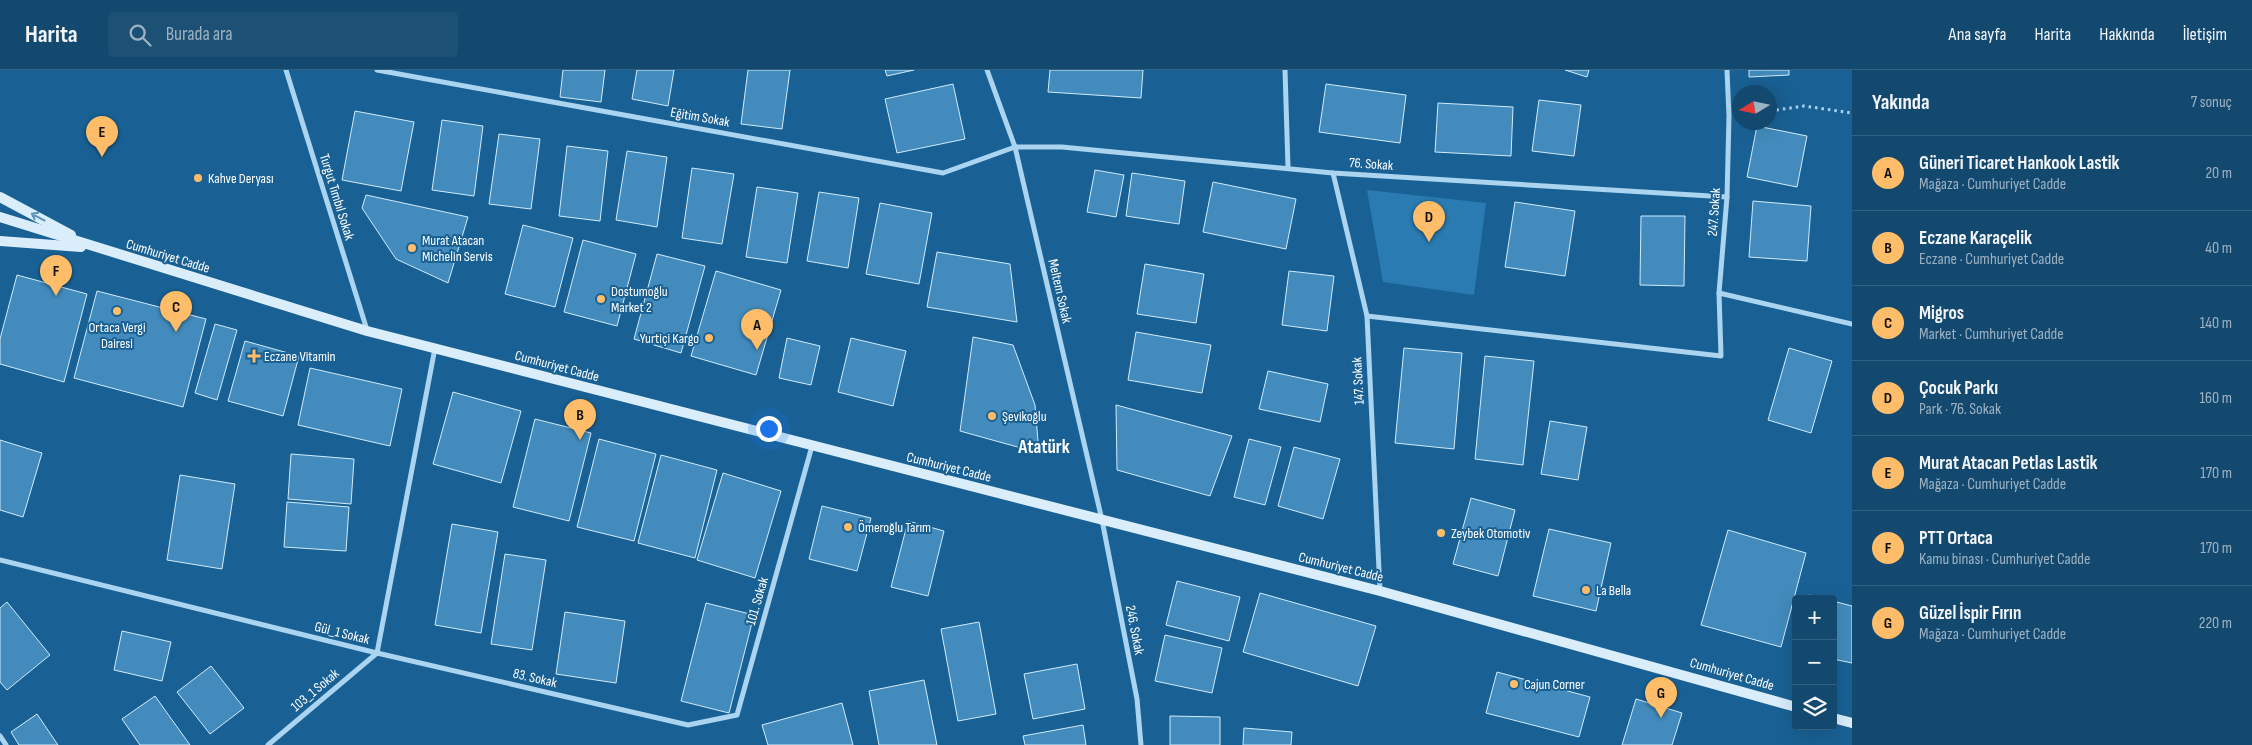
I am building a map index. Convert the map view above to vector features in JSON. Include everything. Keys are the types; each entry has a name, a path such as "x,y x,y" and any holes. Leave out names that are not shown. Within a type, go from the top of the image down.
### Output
{"street":[{"name":"Turgut Tımbıl Sokak","path":"286,70 367,331"},
{"name":"Eğitim Sokak","path":"377,70 943,173 1015,147"},
{"name":"Meltem Sokak","path":"987,70 1015,147 1102,520"},
{"path":"1285,70 1288,167"},
{"name":"247. Sokak","path":"1366,316 1721,356 1719,293 1727,197 1730,116 1728,70"},
{"name":"76. Sokak","path":"1015,147 1062,147 1288,167 1333,173 1727,197"},
{"name":"147. Sokak","path":"1333,173 1366,316 1380,591"},
{"path":"0,198 97,248"},
{"path":"0,217 97,248"},
{"path":"0,241 97,248"},
{"name":"Cumhuriyet Cadde","path":"97,248 367,331 1380,591 1792,706"},
{"path":"1719,293 1852,324"},
{"name":"Gül_1 Sokak","path":"0,560 377,653 435,348"},
{"name":"101. Sokak","path":"688,725 736,715 812,446"},
{"name":"246. Sokak","path":"1102,520 1137,698 1141,745"},
{"name":"83. Sokak","path":"377,653 688,725"},
{"name":"103_1 Sokak","path":"268,745 377,653"},
{"path":"1837,719 1852,723"},
{"path":"0,736 6,745"}],"path":[{"path":"1777,110 1804,106 1852,113"}],"shaded area":[{"path":"1367,190 1486,203 1474,295 1383,282"}],"building":[{"path":"563,70 605,70 601,102 560,97"},
{"path":"637,70 674,70 668,106 632,99"},
{"path":"748,70 790,70 782,129 741,124"},
{"path":"885,70 914,70 887,76"},
{"path":"1050,70 1143,70 1141,98 1048,92"},
{"path":"1565,70 1589,70 1587,77"},
{"path":"1749,70 1789,70 1789,75 1749,77"},
{"path":"953,84 965,139 897,153 885,99"},
{"path":"1326,84 1406,95 1400,143 1319,132"},
{"path":"1539,100 1581,105 1574,156 1532,151"},
{"path":"1438,103 1513,107 1511,156 1435,152"},
{"path":"355,111 414,122 401,191 342,180"},
{"path":"442,120 483,126 474,196 432,190"},
{"path":"1756,130 1777,130 1807,136 1797,187 1747,177"},
{"path":"499,134 540,139 531,209 489,204"},
{"path":"567,146 608,151 600,221 559,216"},
{"path":"627,151 667,157 657,227 616,220"},
{"path":"692,168 734,174 722,244 682,238"},
{"path":"1095,170 1124,175 1116,217 1087,212"},
{"path":"1132,173 1185,181 1179,224 1126,216"},
{"path":"1213,182 1296,199 1286,249 1203,232"},
{"path":"757,187 798,193 787,263 746,257"},
{"path":"819,192 859,198 848,268 807,261"},
{"path":"366,195 468,217 448,283 396,259 362,208"},
{"path":"1753,201 1811,206 1807,261 1749,257"},
{"path":"1515,202 1575,211 1565,276 1505,267"},
{"path":"880,203 932,213 919,284 866,274"},
{"path":"1641,216 1685,216 1684,286 1640,285"},
{"path":"523,225 573,238 555,307 505,294"},
{"path":"583,240 636,254 617,326 564,312"},
{"path":"937,252 1010,264 1017,322 927,307"},
{"path":"657,254 705,266 681,353 634,339"},
{"path":"1145,264 1204,274 1196,323 1137,314"},
{"path":"716,271 781,290 756,375 691,356"},
{"path":"1289,271 1334,276 1327,331 1282,325"},
{"path":"17,275 87,294 64,382 0,364 0,339"},
{"path":"97,291 206,319 183,407 74,378"},
{"path":"215,324 237,330 217,400 195,393"},
{"path":"1136,332 1211,345 1202,393 1128,380"},
{"path":"973,337 1013,345 1035,405 1039,453 960,431"},
{"path":"787,338 820,346 811,385 779,378"},
{"path":"851,338 906,351 893,406 838,392"},
{"path":"245,341 299,356 283,416 228,401"},
{"path":"1404,348 1462,353 1454,449 1395,443"},
{"path":"1789,348 1832,361 1811,433 1768,420"},
{"path":"1485,356 1534,361 1523,465 1475,459"},
{"path":"310,368 402,389 390,446 298,425"},
{"path":"1268,371 1328,384 1320,422 1259,409"},
{"path":"453,392 521,411 501,483 433,464"},
{"path":"1116,405 1232,436 1210,496 1117,470"},
{"path":"535,419 591,433 569,521 513,507"},
{"path":"1550,421 1587,427 1578,480 1541,474"},
{"path":"599,439 656,454 634,541 577,527"},
{"path":"1249,439 1281,447 1265,505 1234,497"},
{"path":"0,440 42,453 23,517 0,510"},
{"path":"1294,447 1340,459 1323,519 1278,506"},
{"path":"291,454 354,459 351,504 288,499"},
{"path":"661,455 717,470 695,558 638,543"},
{"path":"723,473 781,491 755,578 697,560"},
{"path":"180,475 235,484 222,569 167,560"},
{"path":"1471,498 1515,510 1498,576 1453,564"},
{"path":"287,502 349,507 346,551 284,547"},
{"path":"822,506 871,518 857,571 809,559"},
{"path":"908,521 944,531 928,596 891,587"},
{"path":"452,524 498,532 481,633 435,625"},
{"path":"1549,529 1611,543 1596,611 1533,596"},
{"path":"1728,530 1806,553 1795,595 1792,595 1792,606 1781,647 1701,625"},
{"path":"505,554 546,560 532,650 491,644"},
{"path":"1177,581 1240,597 1229,641 1166,625"},
{"path":"1260,593 1376,626 1358,686 1243,652"},
{"path":"7,602 50,655 7,690 0,682 0,608"},
{"path":"1837,602 1852,606 1852,663 1837,660"},
{"path":"706,603 754,615 729,713 681,701"},
{"path":"565,612 625,621 616,683 556,674"},
{"path":"979,622 996,714 958,721 941,629"},
{"path":"122,631 171,642 162,681 114,670"},
{"path":"1165,635 1222,648 1212,693 1155,681"},
{"path":"1077,664 1085,709 1033,719 1024,674"},
{"path":"211,666 244,708 210,734 177,692"},
{"path":"1497,672 1590,697 1579,737 1486,713"},
{"path":"924,680 937,745 879,745 869,691"},
{"path":"155,696 190,745 140,745 122,719"},
{"path":"1636,699 1682,713 1672,745 1622,745"},
{"path":"842,703 853,745 768,745 762,725"},
{"path":"37,714 58,745 19,745 11,732"},
{"path":"1170,716 1220,717 1220,745 1170,745"},
{"path":"1083,725 1086,745 1025,745 1023,736"},
{"path":"1244,728 1292,732 1291,745 1243,745"}],"place":[{"name":"Murat Atacan Petlas Lastik","path":"102,157"},
{"name":"Kahve Deryası","path":"198,178"},
{"name":"Çocuk Parkı","path":"1429,242"},
{"name":"Murat Atacan Michelin Servis","path":"412,248"},
{"name":"PTT Ortaca","path":"56,296"},
{"name":"Dostumoğlu Market 2","path":"601,299"},
{"name":"Ortaca Vergi Dairesi","path":"117,311"},
{"name":"Migros","path":"176,332"},
{"name":"Yurtiçi Kargo","path":"709,338"},
{"name":"Güneri Ticaret Hankook Lastik","path":"757,350"},
{"name":"Eczane Vitamin","path":"254,356"},
{"name":"Şevikoğlu","path":"992,416"},
{"name":"Eczane Karaçelik","path":"580,440"},
{"name":"Ömeroğlu Tarım","path":"848,527"},
{"name":"Zeybek Otomotiv","path":"1441,533"},
{"name":"La Bella","path":"1586,590"},
{"name":"Cajun Corner","path":"1514,684"},
{"name":"Güzel İspir Fırın","path":"1661,718"}],"district":[{"name":"Atatürk","path":"1044,447"}]}
